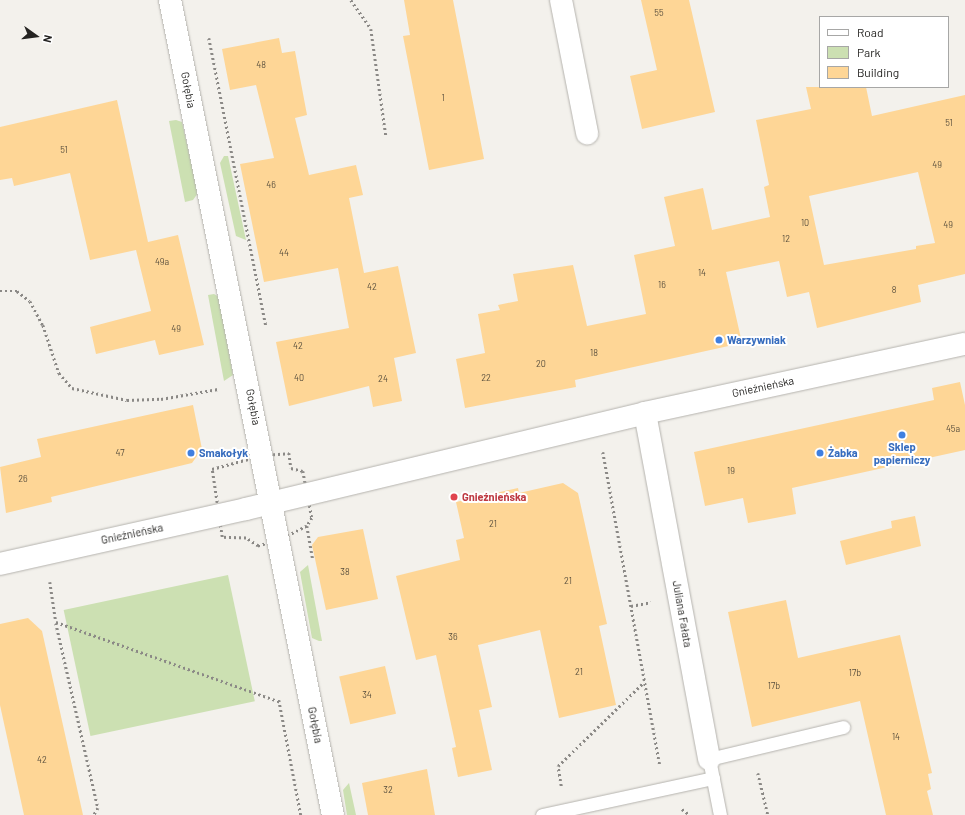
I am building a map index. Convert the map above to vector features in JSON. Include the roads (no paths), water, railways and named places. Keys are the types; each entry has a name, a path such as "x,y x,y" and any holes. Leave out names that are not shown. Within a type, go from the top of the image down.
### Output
{"street":[{"name":"Gołębia","path":"170,0 333,815"},
{"path":"561,0 587,133"},
{"name":"Gnieźnieńska","path":"0,564 271,502 645,413 965,344"},
{"name":"Juliana Fałata","path":"645,413 711,769"}],"lane":[{"path":"542,815 665,788 711,769 754,748 843,727"},
{"name":"Juliana Fałata","path":"711,769 720,815"}],"place":[{"name":"Warzywniak","path":"719,340"},
{"name":"Sklep papierniczy","path":"902,435"},
{"name":"Smakołyk","path":"191,453"},
{"name":"Żabka","path":"820,453"},
{"name":"Gnieźnieńska","path":"454,497"}]}
